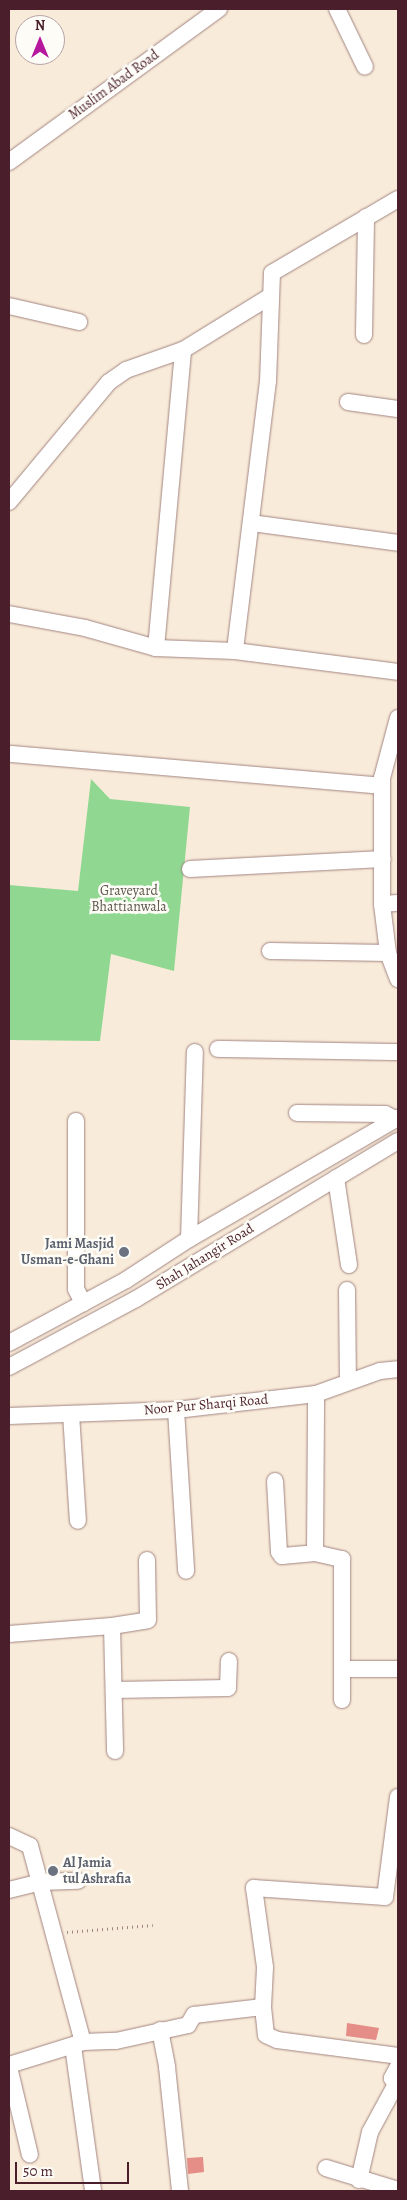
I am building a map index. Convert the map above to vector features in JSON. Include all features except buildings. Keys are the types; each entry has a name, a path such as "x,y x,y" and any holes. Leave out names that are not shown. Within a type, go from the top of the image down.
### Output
{"street":[{"name":"Muslim Abad Road","path":"9,162 219,9"},
{"path":"337,9 366,67"},
{"path":"235,651 268,381 269,297 272,273 398,199"},
{"path":"364,335 366,217"},
{"path":"9,502 109,382 126,370 183,350 269,297"},
{"path":"9,306 79,322"},
{"path":"156,648 183,350"},
{"path":"348,402 398,409"},
{"path":"251,523 398,543"},
{"path":"9,614 85,628 156,648 235,651 398,672"},
{"path":"398,718 382,786 382,904 388,953 398,979"},
{"path":"11,754 382,786"},
{"path":"190,869 383,859"},
{"path":"382,904 398,903"},
{"path":"270,951 388,953"},
{"path":"218,1049 398,1052"},
{"path":"189,1240 196,1052"},
{"path":"297,1113 385,1114 397,1119"},
{"name":"Shah Jahangir Road","path":"9,1343 126,1280 189,1240 397,1119"},
{"path":"76,1121 76,1289 83,1304"},
{"name":"Shah Jahangir Road","path":"9,1367 136,1299 398,1142"},
{"path":"336,1178 349,1265"},
{"path":"347,1290 348,1382"},
{"name":"Noor Pur Sharqi Road","path":"9,1416 176,1410 316,1394 380,1371 398,1369"},
{"path":"315,1553 316,1394"},
{"path":"176,1410 186,1571"},
{"path":"71,1414 78,1521"},
{"path":"274,1482 279,1552 287,1557 315,1553 342,1559 342,1700"},
{"path":"9,1634 112,1626 148,1620 147,1560"},
{"path":"112,1626 115,1751"},
{"path":"114,1690 228,1688 229,1661"},
{"path":"342,1669 398,1669"},
{"path":"398,1797 385,1897 254,1888 265,1967 263,2007 266,2035 277,2040 398,2056"},
{"path":"9,1836 30,1846 54,1933 78,2044 93,2191"},
{"path":"9,1890 40,1882 78,1881"},
{"path":"30,2155 9,2066 78,2044 116,2041 188,2025 194,2015 263,2007"},
{"path":"160,2030 167,2067 180,2191"},
{"path":"359,2180 370,2132 397,2087 392,2078 398,2068"},
{"path":"326,2168 359,2180 398,2190"}],"path":[{"path":"54,1933 153,1925"}],"green space":[{"name":"Graveyard Bhattianwala","path":"91,779 110,799 190,807 174,971 111,954 100,1041 9,1040 9,885 78,891"}],"place":[{"name":"Jami Masjid Usman-e-Ghani","path":"124,1252"},
{"name":"Al Jamia tul Ashrafia","path":"53,1871"}]}
